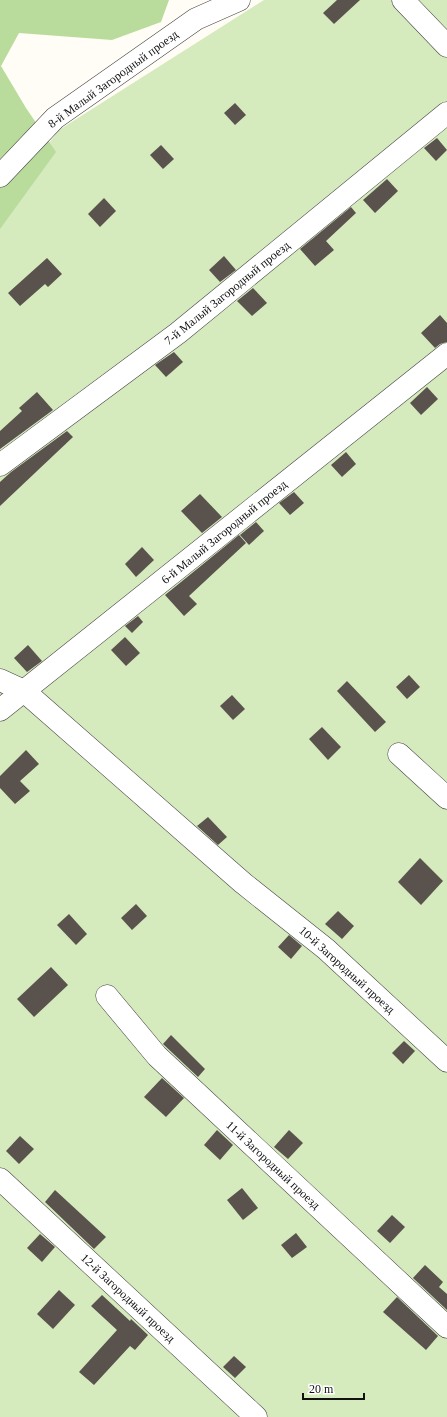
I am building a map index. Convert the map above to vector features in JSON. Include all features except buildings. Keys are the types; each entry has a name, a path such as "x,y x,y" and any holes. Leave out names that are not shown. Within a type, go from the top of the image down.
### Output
{"lane":[{"name":"8-й Малый Загородный проезд","path":"0,176 54,118 196,19 238,0"},
{"path":"403,0 447,46"},
{"name":"7-й Малый Загородный проезд","path":"0,465 178,333 447,113"},
{"name":"6-й Малый Загородный проезд","path":"0,710 447,354"},
{"name":"10-й Загородный проезд","path":"0,680 24,691 243,883 326,949 447,1061"},
{"path":"399,754 447,798"},
{"name":"11-й Загородный проезд","path":"107,996 157,1056 447,1327"},
{"name":"12-й Загородный проезд","path":"0,1179 256,1417"}],"green space":[{"path":"0,0 169,0 161,22 112,40 19,33 1,66 26,108 56,152 0,229"},
{"path":"264,0 447,0 447,1417 0,1417 0,207 59,130"}]}
